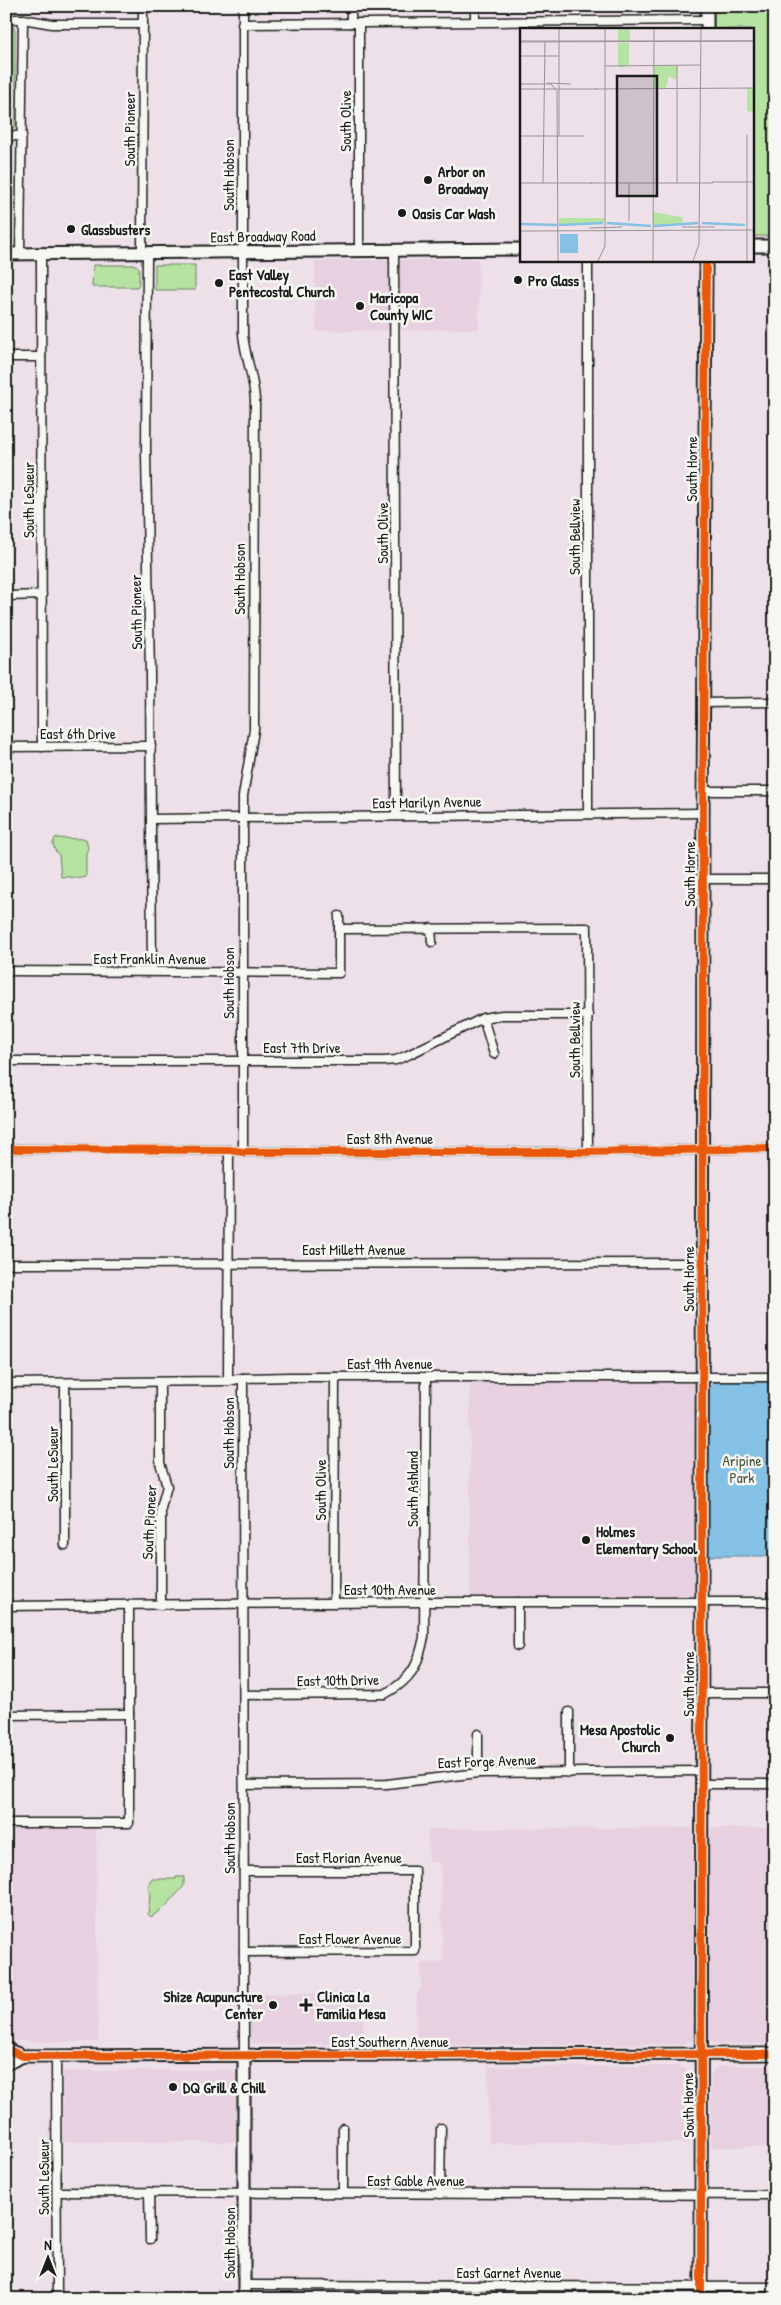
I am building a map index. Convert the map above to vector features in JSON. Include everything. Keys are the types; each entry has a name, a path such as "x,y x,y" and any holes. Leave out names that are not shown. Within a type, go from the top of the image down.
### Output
{"street":[{"name":"South Pioneer","path":"144,6 144,253 151,746 152,971"},
{"name":"South Hobson","path":"243,6 243,334 255,400 254,730 244,784 243,818 243,1152"},
{"name":"South Olive","path":"351,6 355,23 359,250"},
{"path":"474,21 475,6"},
{"path":"242,24 474,21 707,24 708,6"},
{"path":"6,19 23,19 52,24 143,24"},
{"path":"20,254 23,19"},
{"path":"6,136 22,136"},
{"path":"754,246 775,246"},
{"name":"East Broadway Road","path":"6,254 520,249"},
{"name":"South Olive","path":"394,250 396,816"},
{"name":"South LeSueur","path":"41,254 42,747"},
{"name":"South Bellview","path":"588,261 588,814"},
{"name":"South Horne","path":"701,2299 702,1150 706,261"},
{"path":"6,357 41,357"},
{"path":"6,596 42,595"},
{"path":"704,703 775,702"},
{"name":"East 6th Drive","path":"6,748 151,746"},
{"path":"703,791 775,791"},
{"name":"East Marilyn Avenue","path":"151,819 703,813"},
{"path":"703,879 775,879"},
{"name":"East Franklin Avenue","path":"6,971 340,973 339,916"},
{"path":"339,929 432,928 432,942"},
{"name":"South Bellview","path":"432,928 587,928 588,1152"},
{"name":"East 7th Drive","path":"6,1061 396,1060 483,1018 502,1015 588,1015"},
{"path":"483,1018 494,1054"},
{"name":"East 8th Avenue","path":"6,1149 229,1150 243,1152 588,1152 775,1148"},
{"name":"South Hobson","path":"228,1381 229,1150"},
{"name":"East Millett Avenue","path":"6,1264 702,1263"},
{"name":"South Olive","path":"334,1377 334,1603"},
{"name":"East 9th Avenue","path":"6,1383 228,1381 244,1378 334,1377 775,1377"},
{"name":"South Ashland","path":"425,1602 426,1377"},
{"name":"South Hobson","path":"244,1378 244,2299"},
{"name":"South Pioneer","path":"160,1382 160,1464 166,1486 161,1508 161,1605"},
{"name":"South LeSueur","path":"65,1545 66,1383"},
{"name":"East 10th Avenue","path":"6,1606 425,1602 775,1602"},
{"name":"East 10th Drive","path":"244,1695 385,1694 400,1686 412,1674 420,1658 424,1637 425,1602"},
{"path":"518,1602 518,1646"},
{"path":"6,1823 129,1823 129,1605"},
{"path":"701,1693 775,1693"},
{"path":"569,1712 569,1773"},
{"path":"6,1715 128,1714"},
{"path":"478,1734 478,1773"},
{"name":"East Forge Avenue","path":"244,1785 380,1784 478,1773 701,1771"},
{"path":"701,1784 775,1784"},
{"name":"East Florian Avenue","path":"244,1871 415,1871 415,1911"},
{"name":"East Flower Avenue","path":"244,1952 415,1951 415,1911"},
{"name":"East Southern Avenue","path":"6,2049 23,2056 775,2054"},
{"name":"East Southern Avenue","path":"6,2064 23,2056"},
{"name":"South LeSueur","path":"56,2056 57,2299"},
{"path":"343,2128 343,2193"},
{"path":"440,2194 441,2128"},
{"name":"East Gable Avenue","path":"57,2192 775,2195"},
{"path":"149,2192 150,2239"},
{"name":"East Garnet Avenue","path":"244,2285 775,2287"}],"shaded area":[{"path":"6,142 13,142 13,244 6,244"},
{"path":"478,259 479,329 316,331 315,261"},
{"name":"Holmes Elementary School","path":"470,1377 703,1377 702,1602 470,1602"},
{"path":"6,1828 96,1828 98,2042 6,2041"},
{"path":"693,1828 694,2026 692,2040 683,2044 416,2045 417,1993 421,1988 421,1963 443,1962 440,1862 429,1862 428,1829"},
{"path":"707,1828 775,1828 775,2044 721,2044 713,2043 708,2038"},
{"path":"364,1992 363,2044 260,2044 253,2043 250,2039 250,1994"},
{"path":"678,2066 689,2071 690,2075 689,2143 489,2143 488,2067"},
{"path":"720,2066 775,2066 775,2147 711,2147 711,2077 712,2071"},
{"path":"232,2070 236,2074 236,2142 63,2142 63,2071"}],"green space":[{"path":"714,6 775,6 775,236 754,236 754,28 714,28"},
{"path":"6,24 13,25 15,31 15,125 14,128 6,130"},
{"path":"93,265 136,265 139,268 139,284 137,287 92,287"},
{"path":"155,265 195,265 195,290 155,290"},
{"path":"55,838 86,839 88,848 86,853 86,877 61,877 59,855 53,844"},
{"path":"176,1877 184,1877 184,1886 165,1907 151,1917 148,1914 150,1895 148,1886 151,1879 176,1879"}],"water":[{"name":"Aripine Park","path":"714,1382 775,1382 775,1556 708,1556 709,1389"}],"cycle path":[{"path":"701,2299 703,813 706,261"},
{"path":"6,1149 229,1150 243,1152 588,1152 775,1148"},
{"path":"6,2049 23,2056 775,2054"}],"place":[{"name":"Arbor on Broadway","path":"428,180"},
{"name":"Oasis Car Wash","path":"402,213"},
{"name":"Glassbusters","path":"71,229"},
{"name":"Pro Glass","path":"518,280"},
{"name":"East Valley Pentecostal Church","path":"219,283"},
{"name":"Maricopa County WIC","path":"360,306"},
{"name":"Holmes Elementary School","path":"586,1540"},
{"name":"Mesa Apostolic Church","path":"670,1738"},
{"name":"Shize Acupuncture Center","path":"273,2005"},
{"name":"Clinica La Familia Mesa","path":"306,2005"},
{"name":"DQ Grill & Chill","path":"173,2087"}]}
